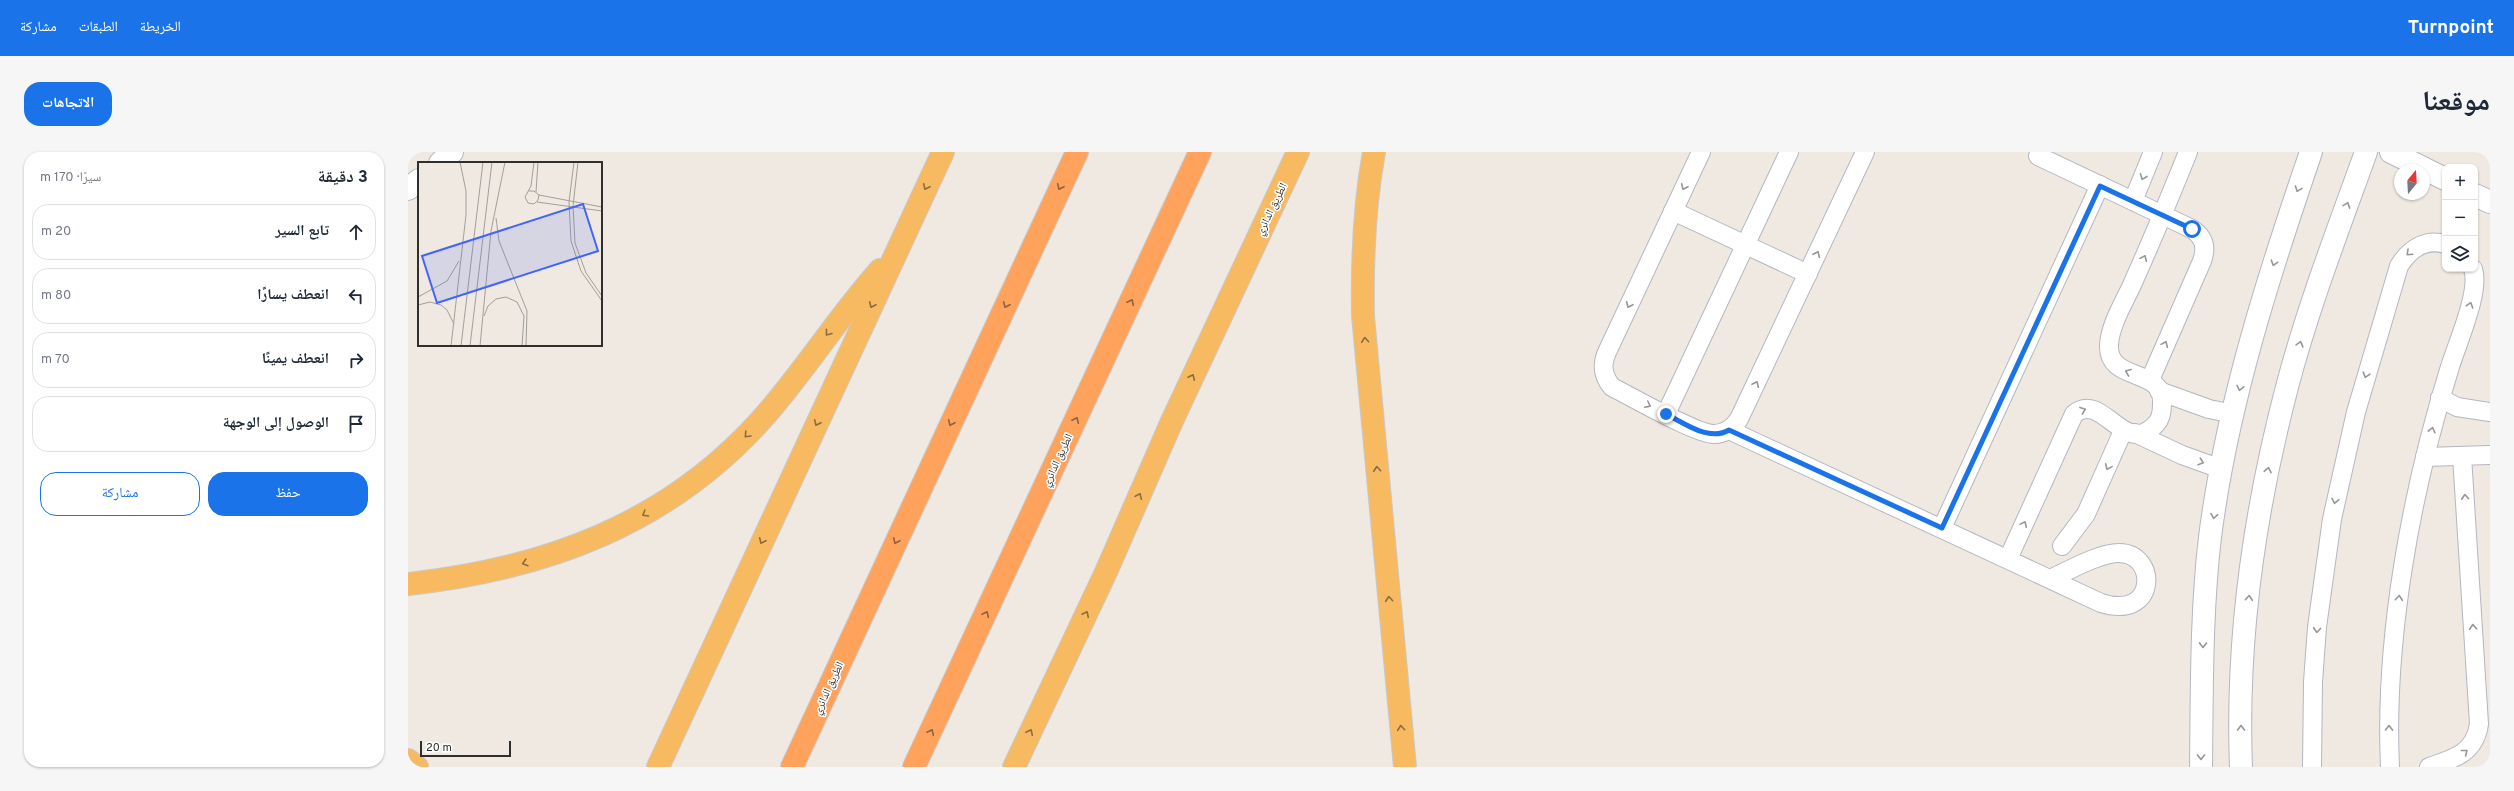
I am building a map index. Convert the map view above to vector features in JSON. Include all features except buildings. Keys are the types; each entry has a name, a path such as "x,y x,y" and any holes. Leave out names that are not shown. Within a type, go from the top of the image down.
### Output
{"highway":[{"path":"658,767 942,152"},
{"name":"الطريق الدائري","path":"792,767 1076,152"},
{"name":"الطريق الدائري","path":"914,767 1200,152"},
{"name":"الطريق الدائري","path":"1014,767 1106,572 1172,421 1298,152"},
{"path":"1374,152 1366,216 1362,266 1363,316 1405,767"},
{"path":"408,584 460,578 511,567 562,552 625,526 671,498 725,457 763,418 841,317 898,249"},
{"path":"408,760 417,767"}],"street":[{"path":"441,162 452,152"},
{"path":"2201,767 2204,623 2210,537 2221,469 2267,283 2312,152"},
{"path":"2241,767 2242,702 2250,578 2272,451 2287,387 2306,323 2366,152"},
{"path":"2391,152 2442,178"},
{"path":"408,189 418,181"},
{"path":"2478,196 2490,202"}],"lane":[{"path":"1701,152 1604,357 1603,365 1607,381 1612,387 1705,433 1714,434 1729,430 1740,419 1865,152"},
{"path":"1666,414 1789,152"},
{"path":"2133,202 2153,152"},
{"path":"2188,152 2163,216 2120,314 2109,344 2113,361 2118,368 2126,373 2209,409 2234,414"},
{"path":"2038,156 2198,233 2202,239 2205,252 2154,385 2163,402 2162,414 2156,424 2146,431 2129,432"},
{"path":"1942,528 2100,186"},
{"path":"1673,211 1808,274"},
{"path":"2312,767 2313,682 2324,573 2342,465 2399,266 2406,255 2416,247 2428,243 2442,244"},
{"path":"2390,767 2390,699 2401,579 2425,457 2440,398 2475,288 2473,272"},
{"path":"2440,398 2457,407 2490,412"},
{"path":"2008,559 2074,414 2085,408 2097,410 2129,432 2182,455 2221,469"},
{"path":"1729,430 2101,603 2124,607 2134,603 2146,588 2146,577 2137,560 2128,554 2118,553 2096,559 2050,579"},
{"path":"2062,546 2086,514 2129,432"},
{"path":"2425,457 2490,455"},
{"path":"2429,767 2460,756 2468,750 2478,734 2479,724 2462,456"}],"route":[{"path":"1666,414 1705,433 1714,434 1729,430 1942,528 2100,186 2192,229"}]}
